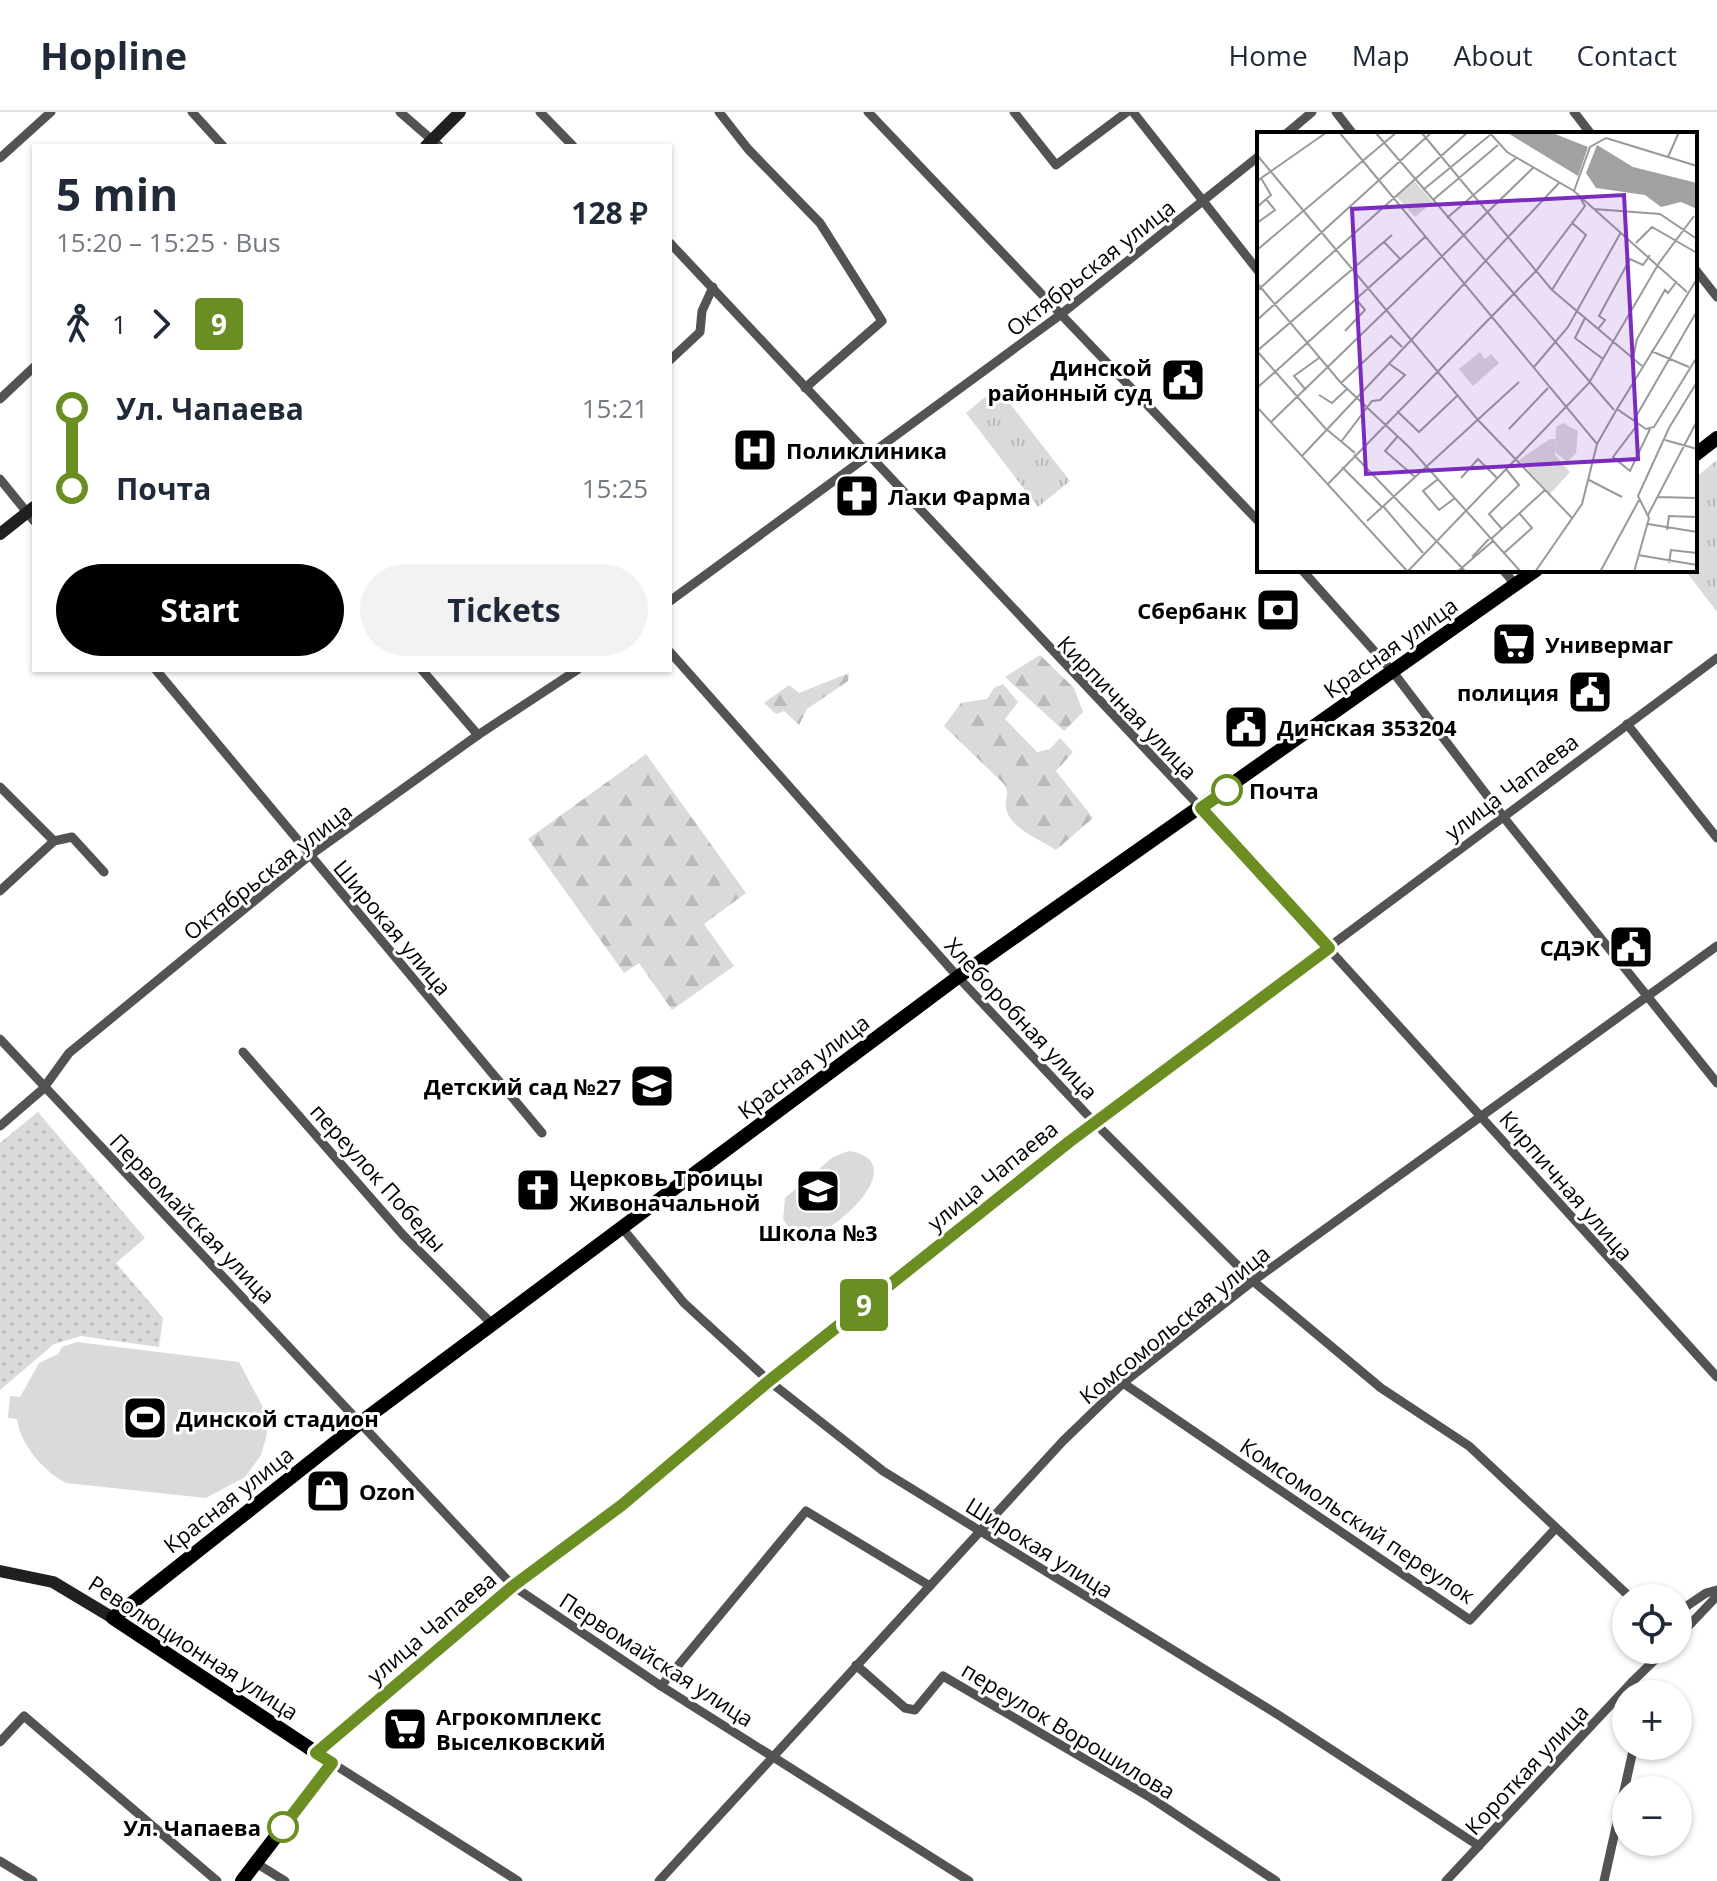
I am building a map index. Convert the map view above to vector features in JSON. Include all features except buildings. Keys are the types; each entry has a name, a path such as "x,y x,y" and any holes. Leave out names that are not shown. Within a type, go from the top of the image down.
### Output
{"main road":[{"path":"1697,453 1717,438"},
{"name":"Красная улица","path":"113,1618 361,1422 958,977 1533,572"},
{"name":"Революционная улица","path":"113,1618 332,1763"},
{"path":"242,1881 332,1763"}],"street":[{"path":"0,158 51,112"},
{"path":"192,112 221,144"},
{"path":"400,112 433,144 460,112"},
{"path":"540,112 571,144"},
{"path":"719,112 748,149 820,223 882,321 805,388"},
{"path":"868,112 1257,520"},
{"path":"1014,112 1056,165 1130,112 1257,270"},
{"path":"1288,132 1312,112"},
{"path":"1336,112 1351,132"},
{"path":"1574,112 1589,132"},
{"name":"Октябрьская улица","path":"672,600 1060,315 1257,158"},
{"name":"Кирпичная улица","path":"672,245 1201,808 1717,1377"},
{"path":"1697,272 1717,297"},
{"path":"672,358 700,332 702,311 713,287"},
{"path":"0,399 32,369"},
{"path":"0,479 32,514 0,534"},
{"path":"1304,572 1393,672 1505,819 1717,1083"},
{"path":"1505,572 1516,585"},
{"name":"Хлеборобная улица","path":"672,654 958,977 1094,1122 1253,1281 1381,1388 1469,1446 1616,1584"},
{"name":"улица Чапаева","path":"316,1753 513,1586 622,1505 769,1381 1094,1122 1505,819 1717,658"},
{"name":"Широкая улица","path":"158,672 542,1133"},
{"path":"424,672 478,735"},
{"name":"Октябрьская улица","path":"0,1126 43,1089 69,1053 309,856 478,735 574,672"},
{"path":"1627,724 1717,838"},
{"path":"0,787 54,841"},
{"path":"0,891 54,841 72,837 104,872"},
{"name":"Комсомольская улица","path":"659,1881 1063,1441 1123,1383 1253,1281 1717,946"},
{"name":"Первомайская улица","path":"0,1039 43,1089 513,1586 661,1686 969,1881"},
{"name":"переулок Победы","path":"243,1052 403,1235 492,1324"},
{"name":"Широкая улица","path":"623,1229 684,1303 769,1381 883,1471 1280,1716 1479,1846"},
{"name":"Комсомольский переулок","path":"1123,1383 1470,1620 1556,1528"},
{"path":"661,1686 806,1511 930,1586"},
{"name":"Революционная улица","path":"0,1571 53,1582 113,1618"},
{"path":"1692,1602 1717,1590"},
{"path":"1692,1622 1717,1596"},
{"name":"Короткая улица","path":"1634,1680 1651,1664"},
{"name":"переулок Ворошилова","path":"856,1665 905,1708 915,1710 943,1676 1148,1796 1276,1881"},
{"name":"Короткая улица","path":"1446,1881 1612,1703"},
{"path":"0,1742 24,1716 217,1881"},
{"path":"1604,1881 1631,1760"},
{"name":"Революционная улица","path":"332,1763 518,1881"},
{"path":"0,1861 33,1881"},
{"path":"256,1863 285,1881"}],"green space":[{"path":"997,387 1070,481 1038,507 966,413"},
{"path":"1717,460 1717,612 1687,572 1697,572 1697,476"},
{"path":"1040,655 1074,688 1083,712 1064,731 1005,677"},
{"path":"849,673 848,681 807,709 799,725 784,711 776,714 764,703 789,685 799,693"},
{"path":"1003,684 1018,702 1005,719 1037,752 1050,749 1060,738 1073,752 1056,771 1093,818 1056,850 1013,822 1006,808 1007,791 1004,784 944,726 961,703 987,699 994,688"},
{"path":"646,754 746,893 704,924 734,966 672,1010 639,963 624,973 528,839"},
{"path":"38,1112 145,1238 116,1263 163,1318 159,1347 81,1336 54,1344 0,1390 0,1143"},
{"path":"849,1151 867,1158 874,1169 871,1183 862,1198 848,1213 818,1234 807,1237 795,1233 783,1219 785,1198 833,1157"},
{"path":"77,1342 239,1362 264,1409 267,1434 261,1455 245,1477 206,1498 66,1483 57,1478 28,1447 17,1419 8,1418 10,1396 20,1397 39,1363 58,1354 62,1347"}],"bus line":[{"name":"9","path":"283,1827 332,1763 316,1753 491,1604 622,1505 769,1381 1094,1122 1329,948 1201,808 1227,790"}],"place":[{"name":"Динской районный суд","path":"1183,380"},
{"name":"Поликлиника","path":"755,450"},
{"name":"Лаки Фарма","path":"857,496"},
{"name":"Сбербанк","path":"1278,610"},
{"name":"Универмаг","path":"1514,644"},
{"name":"полиция","path":"1590,692"},
{"name":"Динская 353204","path":"1246,727"},
{"name":"Почта","path":"1227,790"},
{"name":"СДЭК","path":"1631,947"},
{"name":"Детский сад №27","path":"652,1086"},
{"name":"Церковь Троицы Живоначальной","path":"538,1190"},
{"name":"Школа №3","path":"818,1191"},
{"name":"Динской стадион","path":"145,1418"},
{"name":"Ozon","path":"328,1491"},
{"name":"Агрокомплекс Выселковский","path":"405,1729"},
{"name":"Ул. Чапаева","path":"283,1827"}]}
